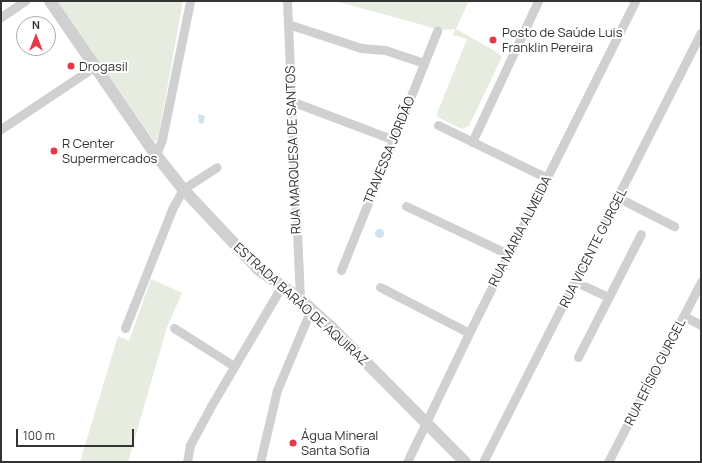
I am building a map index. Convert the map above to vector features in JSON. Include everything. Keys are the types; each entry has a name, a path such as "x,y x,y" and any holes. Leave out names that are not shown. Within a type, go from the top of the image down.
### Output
{"street":[{"path":"1,17 25,1"},
{"name":"ESTRADA BARÃO DE AQUIRAZ","path":"50,1 156,155 183,189 241,252 281,287 300,299 311,309 465,462"},
{"path":"156,155 162,139 190,1"},
{"name":"RUA MARQUESA DE SANTOS","path":"287,1 300,299"},
{"path":"472,142 538,1"},
{"name":"RUA MARIA ALMEIDA","path":"407,462 425,421 635,1"},
{"path":"288,24 361,48 385,50 424,63"},
{"name":"TRAVESSA JORDÃO","path":"341,270 437,31"},
{"name":"RUA VICENTE GURGEL","path":"483,462 576,282 701,33"},
{"path":"1,129 94,66"},
{"path":"291,101 394,140"},
{"path":"438,125 547,178"},
{"path":"125,328 172,209 183,189 216,167"},
{"path":"618,198 674,226"},
{"path":"406,206 508,254"},
{"path":"578,357 641,234"},
{"path":"576,282 608,298"},
{"name":"RUA EFÍSIO GURGEL","path":"608,462 701,282"},
{"path":"186,462 190,445 234,366 281,287"},
{"path":"380,287 469,333"},
{"path":"260,462 277,390 311,309"},
{"path":"684,316 701,325"},
{"path":"174,328 234,366"}],"shaded area":[{"path":"56,1 183,1 158,139 155,142"},
{"path":"335,1 469,1 456,29 495,51 502,57 469,126 462,129 436,116 467,39 453,35 455,29 441,30"},
{"path":"151,279 182,293 167,327 128,462 80,462 118,336 129,341"}],"water":[{"path":"198,114 205,116 203,124 199,123"},
{"path":"379,228 384,233 379,238 374,233"}],"place":[{"name":"Posto de Saúde Luis Franklin Pereira","path":"493,40"},
{"name":"Drogasil","path":"71,66"},
{"name":"R Center Supermercados","path":"54,151"},
{"name":"Água Mineral Santa Sofia","path":"293,443"}]}
